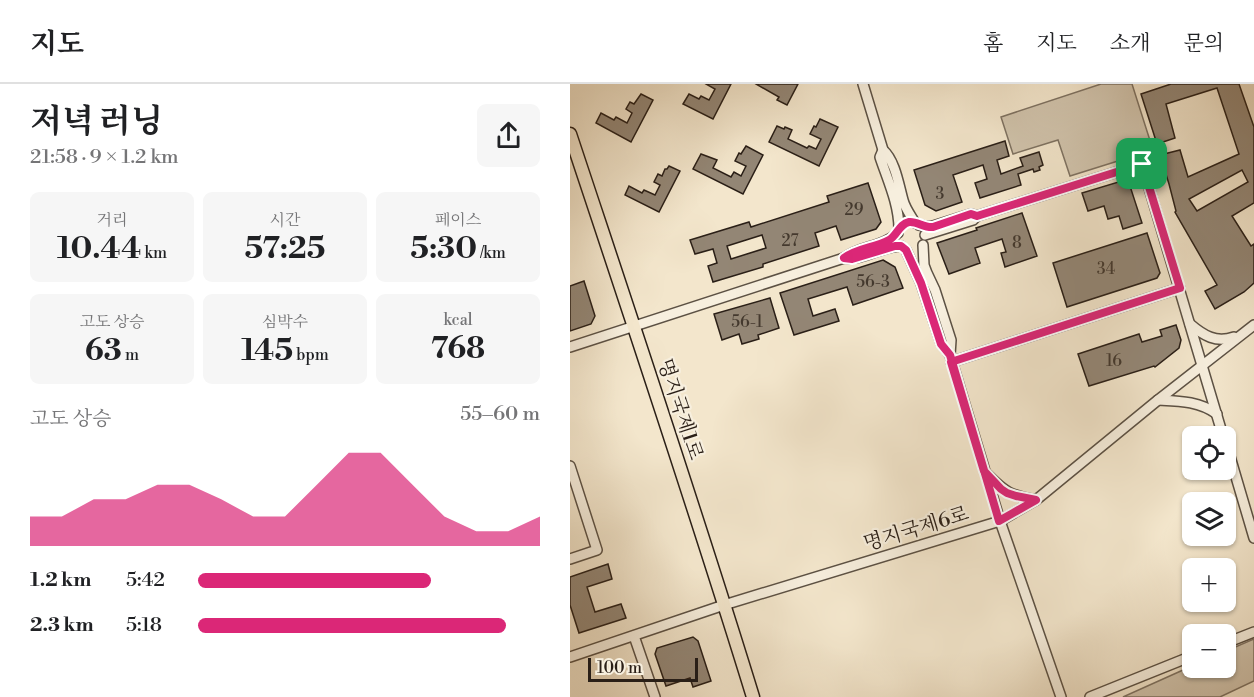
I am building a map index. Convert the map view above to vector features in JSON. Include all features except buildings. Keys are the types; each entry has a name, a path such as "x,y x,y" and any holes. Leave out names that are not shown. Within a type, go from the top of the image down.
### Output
{"main road":[{"name":"명지국제1로","path":"570,134 753,697"}],"street":[{"path":"863,84 903,201 917,224 922,227 924,265 935,290 951,340 950,358"},
{"path":"884,150 880,158 896,204 897,239 921,283 941,344 950,358 999,521 1061,697"},
{"path":"844,258 852,259 895,246 915,250 924,240 973,220 977,216 1142,164 1220,426"},
{"path":"570,347 844,258 850,253 890,240 906,224 930,227 971,214 977,216"},
{"path":"950,358 1180,288"},
{"path":"1189,324 1206,337 1216,340 1230,338 1251,328"},
{"name":"명지국제6로","path":"570,657 724,605 999,521 1036,500 1158,400 1251,328"},
{"path":"1158,400 1196,403 1217,414"},
{"path":"570,466 597,550 570,559"},
{"path":"984,471 1007,493 1036,500"},
{"path":"1236,477 1254,538"},
{"path":"1236,639 1254,632"},
{"path":"634,636 655,697"},
{"path":"1090,697 1182,660"}],"shaded area":[{"path":"1101,84 1132,84 1153,150 1070,176 1058,140 1013,154 1001,117"},
{"path":"1254,639 1254,681 1220,697 1123,697 1182,670 1182,678 1236,678 1236,647"}],"route":[{"path":"1142,164 977,216 971,214 933,227 910,222 902,226 890,240 850,253 844,258 852,259 895,246 901,246 906,250 921,283 941,344 950,355 984,471 999,521 1036,500 1007,493 984,471 951,362 1180,288 1142,164"}]}
